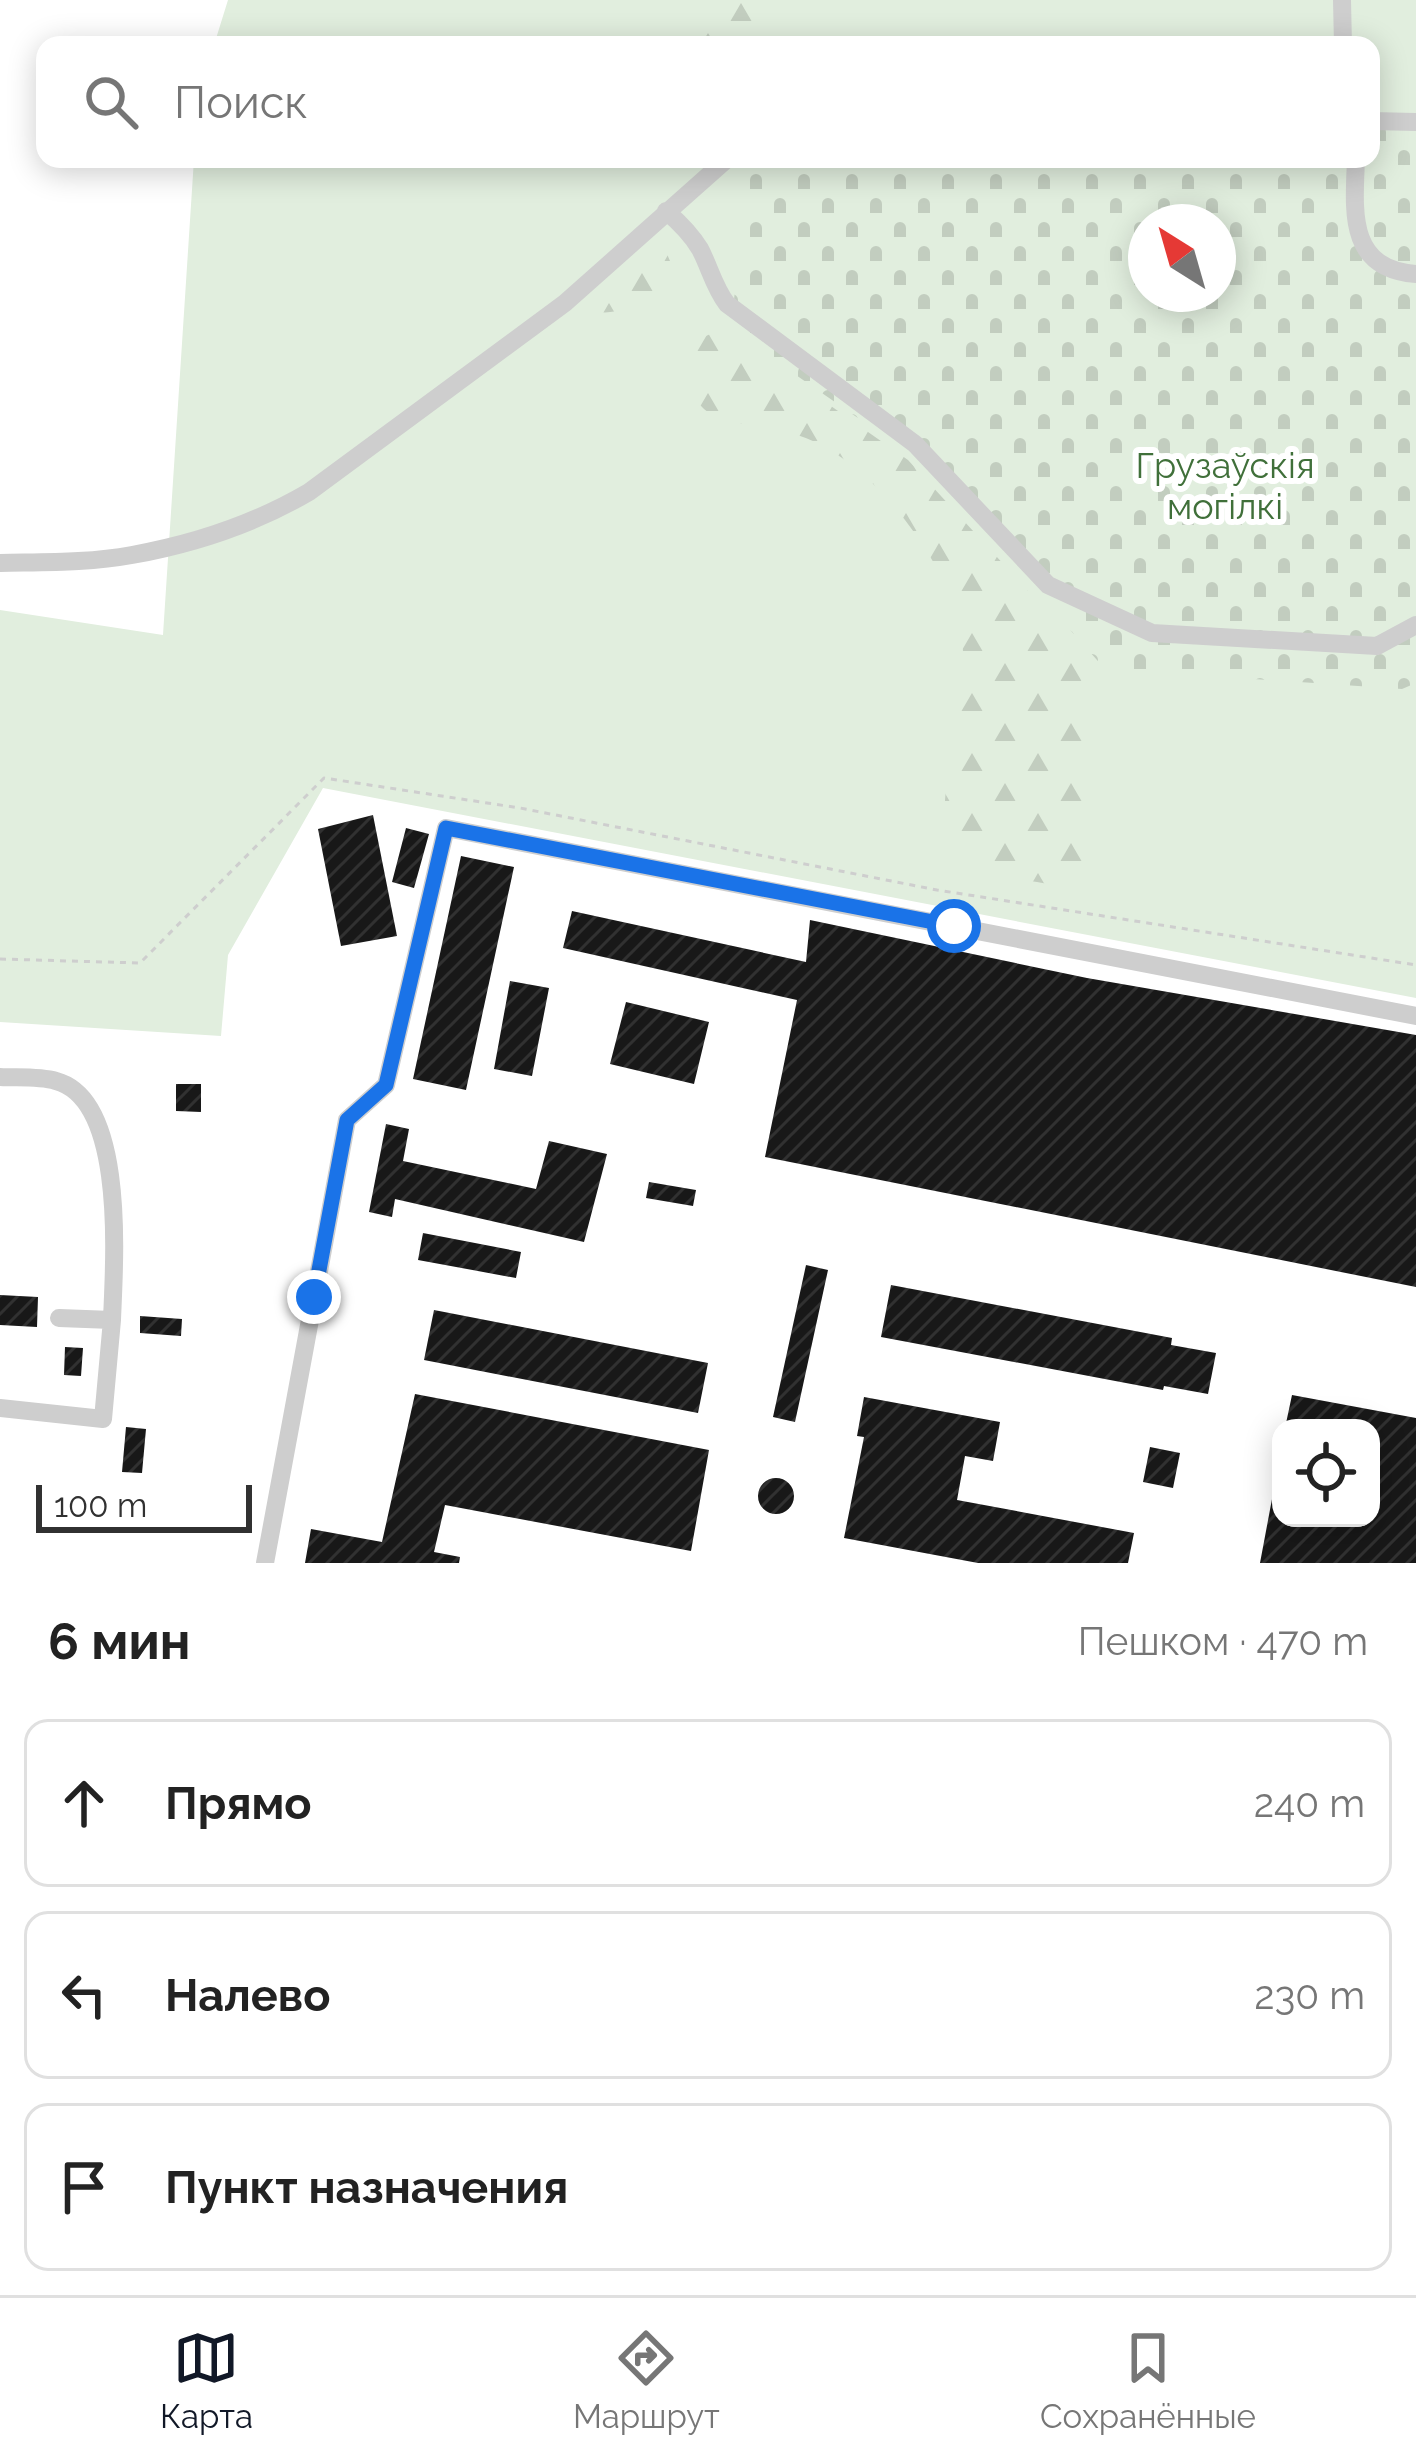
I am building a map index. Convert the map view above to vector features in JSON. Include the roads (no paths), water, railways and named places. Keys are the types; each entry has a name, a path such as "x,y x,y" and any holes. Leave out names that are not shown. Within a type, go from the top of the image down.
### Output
{"street":[{"path":"1342,0 1343,36"},
{"path":"1380,121 1416,122"},
{"path":"0,563 131,555 273,512 309,492 565,303 716,168"},
{"path":"1356,168 1354,223 1359,235 1388,270 1416,274"},
{"path":"666,211 688,230 727,304 915,444 1048,585 1152,633 1377,646 1416,625"},
{"path":"265,1563 347,1120 386,1085 446,828 1416,1016"},
{"path":"0,1077 56,1081 76,1091 90,1108 109,1159 115,1221 104,1419 0,1408"},
{"path":"59,1318 112,1320"}],"park label":[{"name":"Грузаўскія могілкі","path":"1225,486"}]}
